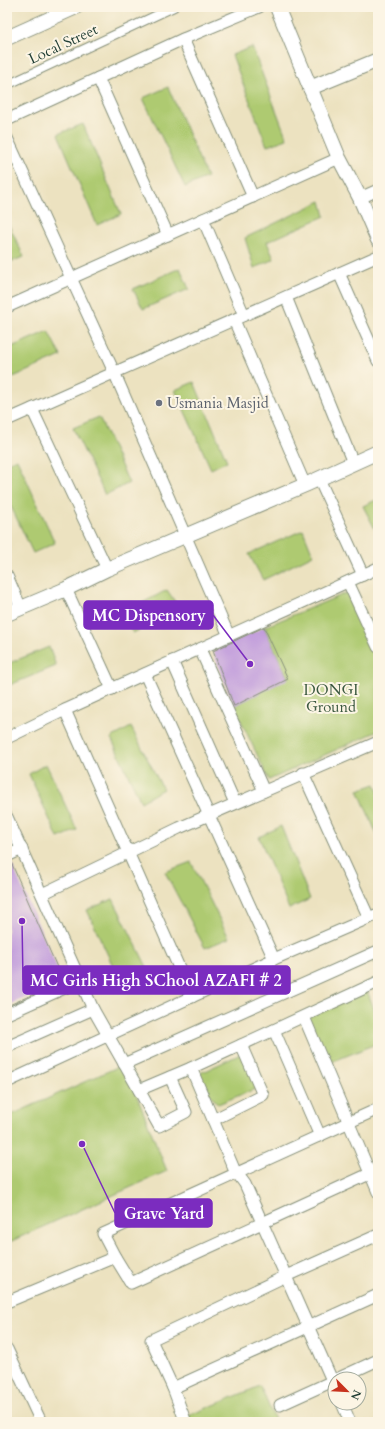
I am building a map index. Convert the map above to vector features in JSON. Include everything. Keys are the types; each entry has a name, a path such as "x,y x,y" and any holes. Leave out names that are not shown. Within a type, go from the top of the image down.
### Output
{"street":[{"path":"7,38 76,7"},
{"name":"Local Street","path":"7,85 174,7"},
{"path":"7,120 183,39 259,7"},
{"path":"277,7 339,158 360,198 378,240"},
{"path":"183,39 253,197"},
{"path":"310,88 378,60"},
{"path":"98,78 168,235"},
{"path":"7,138 114,372 229,636"},
{"path":"7,307 339,158"},
{"path":"360,198 378,190"},
{"path":"203,219 239,318 305,485"},
{"path":"7,420 378,256"},
{"path":"339,273 378,361"},
{"path":"286,297 353,464"},
{"path":"32,409 107,569"},
{"path":"7,614 66,589 107,569 319,479 378,452"},
{"path":"319,479 363,575"},
{"path":"7,738 65,710 378,568"},
{"path":"7,576 21,608"},
{"path":"348,582 378,647"},
{"path":"66,589 112,689"},
{"path":"200,649 264,791"},
{"path":"172,661 235,803"},
{"path":"145,674 274,960"},
{"path":"65,710 192,997"},
{"path":"42,894 128,852 235,803 378,742"},
{"path":"7,1082 192,997 374,916 303,773"},
{"path":"7,817 93,1009 159,1126 186,1112 170,1077"},
{"path":"7,856 22,849"},
{"path":"124,1064 378,951"},
{"path":"7,1014 80,981"},
{"path":"139,1090 191,1068 378,982"},
{"path":"7,1047 93,1009"},
{"path":"304,1016 349,1122 374,1172 378,1192"},
{"path":"274,1030 320,1136"},
{"path":"213,1120 263,1095 241,1044"},
{"path":"191,1068 234,1169 245,1184 308,1327 330,1371"},
{"path":"374,1172 131,1283 103,1234 378,1109"},
{"path":"185,1420 173,1388 151,1340 286,1276 378,1235"},
{"path":"7,1302 115,1257"},
{"path":"173,1388 378,1295"},
{"path":"7,1349 41,1422"},
{"path":"356,1371 378,1360"},
{"path":"280,1405 327,1385"},
{"path":"345,1411 350,1422"}],"green space":[{"path":"252,47 287,139 267,146 232,55"},
{"path":"168,87 207,177 185,187 143,98"},
{"path":"83,124 121,214 97,225 58,134"},
{"path":"321,201 325,216 267,242 274,259 254,268 245,238"},
{"path":"7,221 24,257 7,263"},
{"path":"180,268 189,289 143,309 133,289"},
{"path":"48,331 61,356 11,378 7,370 7,349"},
{"path":"194,382 227,461 211,469 175,390"},
{"path":"99,417 129,483 105,495 73,428"},
{"path":"17,459 55,543 33,553 7,498 7,463"},
{"path":"378,499 378,527 375,529 363,506"},
{"path":"303,530 313,555 263,580 249,554"},
{"path":"167,590 180,609 133,633 123,613"},
{"name":"DONGI Ground","path":"349,592 378,654 378,731 269,780 234,706 288,678 264,627"},
{"path":"49,647 56,666 7,686 7,664"},
{"path":"131,727 163,789 141,802 111,738"},
{"path":"46,764 77,830 58,838 29,774"},
{"path":"375,784 378,790 378,837 358,790"},
{"path":"281,826 310,899 289,909 259,837"},
{"path":"191,862 229,938 205,948 165,872"},
{"path":"113,899 152,977 125,992 87,910"},
{"path":"366,988 378,1019 378,1043 324,1065 304,1017"},
{"path":"245,1052 260,1087 218,1104 194,1076"},
{"path":"124,1064 167,1171 7,1243 7,1117"},
{"path":"260,1386 276,1422 173,1422"}],"building":[{"path":"264,627 288,679 234,706 213,651"},
{"path":"11,862 63,981 7,1006 7,863"}],"place":[{"name":"Usmania Masjid","path":"159,403"},
{"name":"MC Dispensory","path":"250,664"},
{"name":"MC Girls High SChool AZAFI # 2","path":"22,921"},
{"name":"Grave Yard","path":"82,1144"}]}
